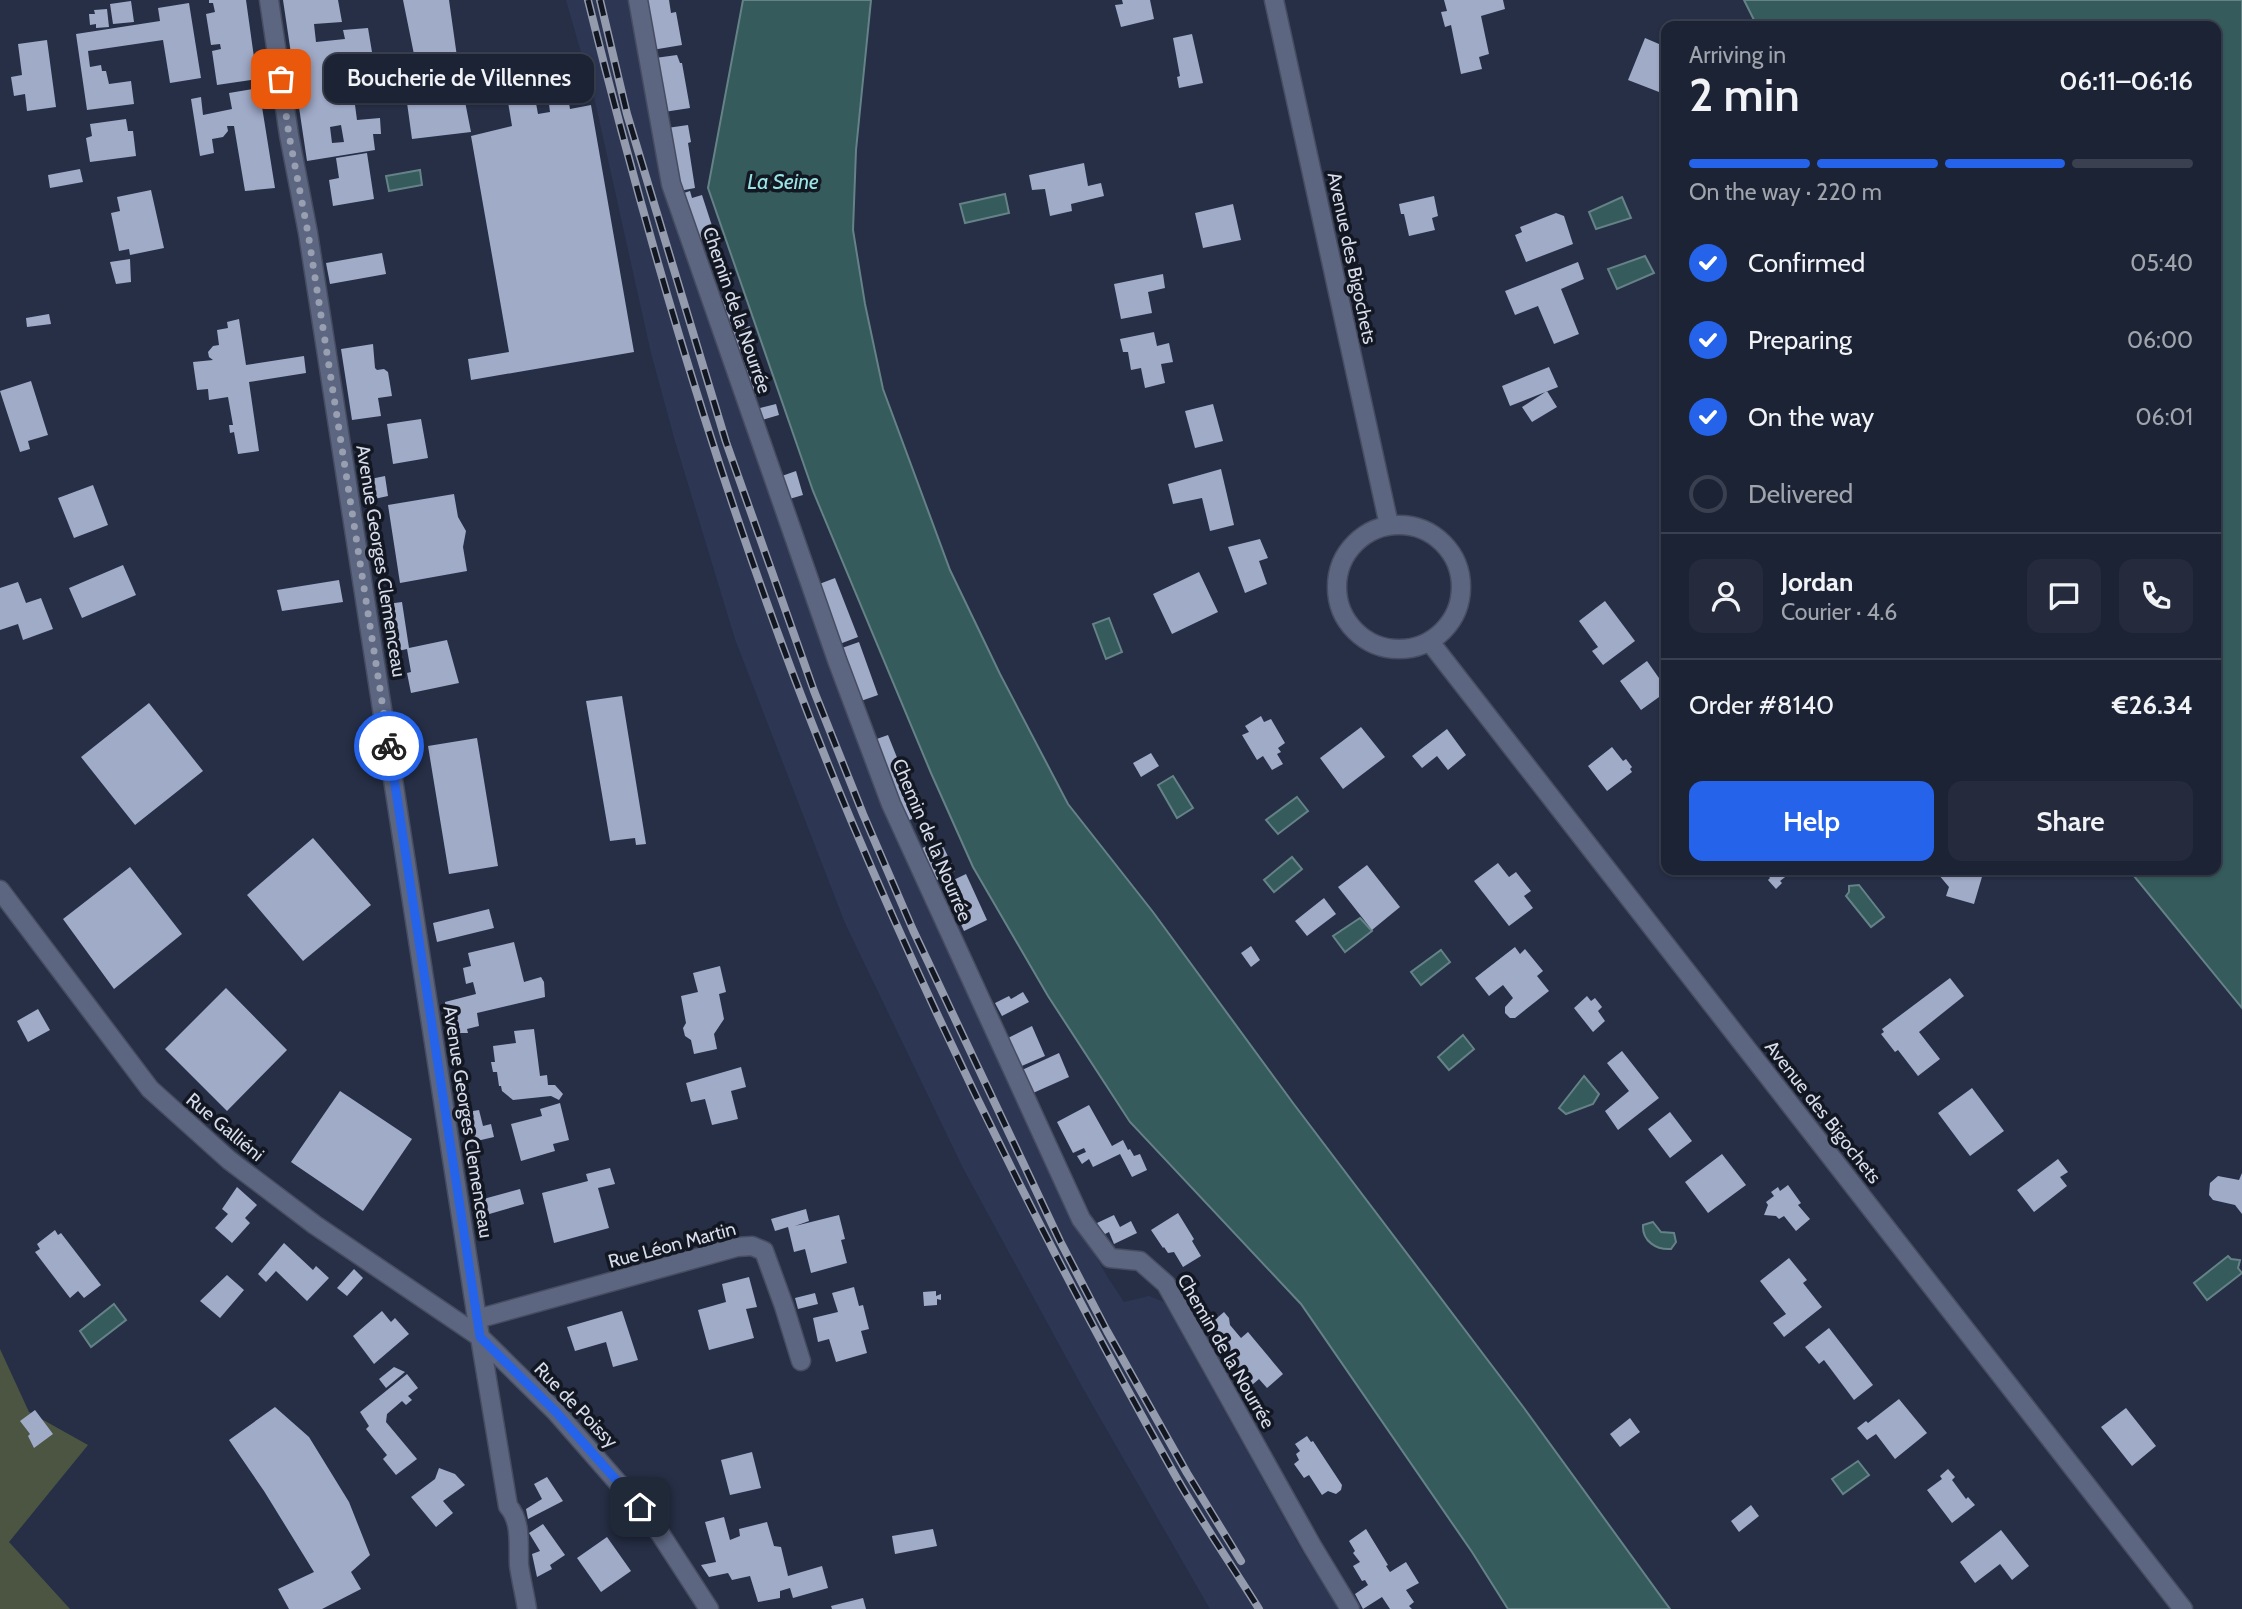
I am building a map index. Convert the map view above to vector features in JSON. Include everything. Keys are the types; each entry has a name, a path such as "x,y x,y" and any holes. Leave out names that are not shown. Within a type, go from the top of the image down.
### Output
{"street":[{"name":"Avenue Georges Clemenceau","path":"269,0 289,135 308,233 477,1319 508,1506 515,1514 519,1563 527,1609"},
{"name":"Chemin de la Nourrée","path":"638,0 671,184 837,660 891,804 1081,1219 1110,1258 1140,1261 1166,1284 1350,1609"},
{"name":"Avenue des Bigochets","path":"1274,0 1389,525"},
{"path":"1389,525 1410,525 1431,533 1447,547 1458,566 1462,588 1458,609 1447,628 1430,642 1401,649 1372,644 1355,633 1343,617 1336,598 1336,578 1342,559 1353,543 1370,531 1389,525"},
{"name":"Avenue des Bigochets","path":"1430,642 2183,1609"},
{"name":"Rue Galliéni","path":"0,890 136,1072 181,1120 304,1217 480,1337"},
{"name":"Rue Léon Martin","path":"477,1319 737,1247 752,1246 764,1251 785,1306 801,1361"},
{"name":"Rue de Poissy","path":"480,1337 572,1430 654,1524 709,1609"}],"shaded area":[{"path":"566,0 632,0 665,180 792,559 869,771 958,973 1087,1241 1108,1278 1124,1302 1149,1296 1164,1302 1302,1551 1338,1609 1210,1609 1084,1390 963,1168 845,923 735,639 675,441 651,353 595,101"},
{"path":"0,1349 29,1412 88,1445 9,1542 70,1609 0,1609"}],"water":[{"name":"La Seine","path":"743,0 871,0 856,150 853,230 883,389 950,570 1000,674 1068,804 1153,912 1293,1103 1524,1408 1670,1609 1508,1609 1472,1552 1301,1304 1130,1122 1048,996 973,867 813,491 708,188"},
{"path":"1744,0 2242,0 2242,1008 2133,875 2221,875 2221,21 1754,21"},
{"path":"420,170 422,185 389,191 386,176"},
{"path":"1005,194 1009,213 965,223 960,204"},
{"path":"1622,197 1631,218 1596,229 1589,212"},
{"path":"1645,256 1654,273 1617,289 1608,269"},
{"path":"1109,618 1122,652 1106,659 1093,624"},
{"path":"1173,776 1193,808 1177,818 1158,785"},
{"path":"1297,797 1308,811 1278,834 1266,820"},
{"path":"1292,857 1302,869 1274,892 1264,880"},
{"path":"1859,885 1884,917 1871,927 1846,896 1849,886"},
{"path":"1360,918 1372,931 1345,952 1333,936"},
{"path":"1441,950 1450,962 1421,985 1411,972"},
{"path":"1463,1035 1474,1049 1449,1070 1438,1057"},
{"path":"1584,1076 1599,1094 1593,1104 1566,1114 1559,1108"},
{"path":"1653,1222 1661,1232 1674,1233 1676,1242 1671,1249 1655,1246 1647,1240 1643,1225"},
{"path":"2228,1256 2240,1260 2238,1268 2242,1273 2207,1300 2194,1283"},
{"path":"114,1304 126,1320 91,1347 80,1331"},
{"path":"1858,1461 1869,1475 1843,1494 1832,1479"}],"building":[{"path":"209,0 246,0 257,79 217,85 212,51 221,49 220,44 211,45 206,14 215,12 213,3 209,3"},
{"path":"283,0 338,0 342,22 314,24 316,42 345,39 343,30 368,28 373,58 347,62 351,84 357,82 360,104 355,105 357,120 380,118 381,134 373,134 375,150 307,161","holes":["341,125 344,142 332,143 330,127"]},
{"path":"403,0 449,0 471,132 412,139 404,81 419,79"},
{"path":"644,0 669,0 671,13 676,12 682,45 652,50"},
{"path":"1122,0 1150,0 1154,19 1121,27 1115,5 1123,4"},
{"path":"1444,0 1503,0 1505,9 1481,16 1489,54 1479,57 1482,69 1461,74 1451,25 1445,27 1441,12 1447,11"},
{"path":"131,1 134,22 113,24 110,4"},
{"path":"189,3 201,78 170,83 163,40 88,51 90,67 101,65 102,71 106,71 109,84 131,81 134,104 87,110 76,34 160,21 158,8"},
{"path":"107,9 109,27 96,28 96,24 90,25 89,14 95,14 94,10"},
{"path":"1192,34 1203,83 1179,88 1177,77 1180,76 1173,38"},
{"path":"1645,38 1661,45 1659,92 1628,80"},
{"path":"47,40 56,107 27,111 25,94 14,96 11,77 22,75 18,44"},
{"path":"677,55 682,63 690,108 664,112 655,58"},
{"path":"566,85 570,109 591,105 634,352 471,380 468,359 509,352 471,136 512,126 508,102 535,98 538,114 550,112 547,88"},
{"path":"259,88 275,188 245,191 234,126 227,126 228,131 223,137 212,139 214,153 200,156 191,99 201,97 203,115 232,109 229,93"},
{"path":"532,88 533,97 511,100 510,90"},
{"path":"126,119 128,131 133,131 136,156 90,162 86,138 92,136 90,124"},
{"path":"688,125 695,188 679,191 667,128"},
{"path":"367,153 374,199 333,206 329,180 339,178 336,158"},
{"path":"1084,163 1088,186 1101,183 1104,196 1071,204 1072,211 1050,216 1045,189 1032,190 1029,175"},
{"path":"80,169 83,182 50,188 48,175"},
{"path":"151,190 164,248 130,255 129,249 119,251 111,213 120,211 117,197"},
{"path":"690,191 692,198 702,195 715,235 693,242 678,195"},
{"path":"1434,196 1438,216 1432,218 1435,230 1409,236 1399,204"},
{"path":"1233,204 1241,240 1203,248 1195,213"},
{"path":"1556,213 1564,216 1573,244 1526,262 1515,235 1522,232 1520,227"},
{"path":"382,253 386,274 330,284 326,263"},
{"path":"130,259 131,282 116,284 110,262"},
{"path":"1578,262 1584,279 1561,289 1579,334 1554,344 1538,306 1515,315 1505,291"},
{"path":"1163,274 1165,288 1148,292 1152,313 1121,319 1114,284"},
{"path":"729,295 738,323 727,327 717,300"},
{"path":"49,314 51,324 27,327 26,318"},
{"path":"239,319 246,365 304,356 306,373 249,382 259,451 238,454 234,432 230,433 229,425 233,425 228,397 209,400 208,389 197,390 193,362 213,360 208,352 213,346 219,345 217,330 228,328 227,322"},
{"path":"750,326 756,348 736,354 729,332"},
{"path":"1154,332 1157,346 1169,343 1173,362 1161,364 1165,383 1145,388 1141,368 1131,370 1128,352 1123,352 1120,339"},
{"path":"373,344 375,368 388,372 392,396 378,398 381,416 352,420 341,349"},
{"path":"753,357 765,392 749,398 737,362"},
{"path":"1549,367 1558,387 1510,406 1502,386"},
{"path":"31,381 48,435 28,441 30,449 20,452 0,391"},
{"path":"1547,391 1557,407 1532,422 1522,407"},
{"path":"776,404 779,415 759,421 756,409"},
{"path":"1213,404 1223,441 1195,448 1185,411"},
{"path":"421,419 428,458 393,464 387,424"},
{"path":"1221,469 1234,525 1210,531 1202,498 1173,504 1168,484"},
{"path":"796,471 803,495 786,500 779,477"},
{"path":"385,476 388,496 365,501 361,481"},
{"path":"93,485 108,525 74,538 58,498"},
{"path":"454,494 458,517 466,531 463,547 467,571 400,583 388,505"},
{"path":"1260,539 1268,558 1259,561 1267,584 1245,593 1228,547"},
{"path":"123,565 136,595 82,618 69,588"},
{"path":"1199,572 1218,612 1172,634 1153,594"},
{"path":"835,578 858,637 837,645 814,586"},
{"path":"339,580 343,602 282,611 277,590"},
{"path":"18,582 26,603 41,598 53,629 23,640 18,624 0,630 0,588"},
{"path":"1605,601 1635,641 1603,665 1592,651 1598,647 1579,621"},
{"path":"402,602 409,648 447,640 459,683 411,693 407,673 411,672 407,649 389,653 380,605"},
{"path":"859,642 878,695 858,702 839,649"},
{"path":"1647,661 1661,681 1661,696 1641,710 1620,681"},
{"path":"622,696 646,844 636,845 635,838 610,841 586,701"},
{"path":"149,703 203,771 135,825 81,757"},
{"path":"1261,716 1264,722 1271,719 1285,743 1278,748 1281,752 1277,754 1283,764 1272,770 1263,756 1257,760 1242,735 1249,732 1245,726"},
{"path":"1361,727 1385,757 1343,789 1320,758"},
{"path":"1447,729 1466,755 1448,770 1437,756 1422,768 1412,756"},
{"path":"888,735 908,785 913,782 926,813 905,822 871,741"},
{"path":"477,738 498,866 449,874 428,746"},
{"path":"1612,747 1623,761 1626,759 1632,772 1607,791 1588,766"},
{"path":"1151,753 1159,766 1141,777 1133,763"},
{"path":"313,838 371,905 303,961 247,895"},
{"path":"941,842 955,871 933,882 918,850"},
{"path":"1498,863 1509,877 1516,872 1531,891 1524,896 1533,908 1509,926 1474,881"},
{"path":"1367,865 1400,907 1372,930 1338,887"},
{"path":"130,867 182,934 114,989 63,919"},
{"path":"966,874 987,920 964,931 943,885"},
{"path":"1768,875 1788,875 1776,889 1768,880"},
{"path":"1939,875 1983,875 1974,904 1946,896 1949,887"},
{"path":"1324,898 1336,914 1307,936 1295,921"},
{"path":"489,909 494,928 437,942 433,923"},
{"path":"514,942 524,982 541,977 545,997 477,1013 479,1026 467,1029 468,1033 449,1033 445,1002 476,994 473,982 466,984 463,968 471,966 468,953"},
{"path":"1251,946 1260,960 1251,967 1241,953"},
{"path":"1515,947 1520,954 1525,949 1543,971 1537,976 1549,991 1515,1018 1510,1018 1505,1013 1505,1007 1513,998 1503,985 1489,996 1475,978"},
{"path":"720,966 726,992 719,994 724,1019 714,1034 717,1049 694,1054 691,1040 685,1036 683,1028 686,1023 681,996 698,992 693,973"},
{"path":"1950,978 1964,996 1919,1032 1940,1059 1918,1076 1898,1050 1895,1052 1881,1034 1884,1032 1882,1029"},
{"path":"226,988 287,1050 227,1111 165,1049"},
{"path":"1023,992 1029,1002 1002,1016 995,1003 1009,996 1011,999"},
{"path":"1587,996 1591,1001 1595,998 1602,1007 1598,1011 1605,1021 1593,1032 1574,1008"},
{"path":"38,1009 50,1030 28,1042 17,1021"},
{"path":"1032,1026 1045,1056 1017,1068 1004,1040"},
{"path":"534,1029 540,1076 547,1075 548,1085 555,1085 563,1094 559,1100 551,1096 513,1100 502,1091 497,1072 493,1072 493,1046 516,1043 514,1031"},
{"path":"1622,1051 1659,1098 1618,1130 1605,1111 1629,1091 1607,1063"},
{"path":"1059,1053 1069,1077 1033,1093 1022,1070"},
{"path":"741,1067 746,1087 731,1091 738,1119 712,1125 705,1099 691,1102 686,1083"},
{"path":"1972,1088 2004,1131 1970,1156 1938,1113"},
{"path":"340,1091 412,1139 363,1211 291,1162"},
{"path":"560,1103 569,1140 553,1144 555,1151 521,1161 511,1124 542,1116 540,1109"},
{"path":"1089,1105 1112,1146 1123,1140 1134,1156 1140,1154 1147,1170 1132,1177 1120,1154 1093,1167 1089,1159 1082,1164 1077,1156 1086,1152 1084,1148 1073,1153 1057,1122"},
{"path":"479,1110 483,1126 491,1124 494,1137 468,1143 461,1113"},
{"path":"1670,1112 1692,1141 1670,1158 1648,1129"},
{"path":"1722,1154 1746,1185 1708,1213 1685,1182"},
{"path":"2058,1159 2068,1172 2060,1177 2067,1186 2034,1212 2017,1190"},
{"path":"610,1168 615,1184 598,1188 609,1228 554,1243 542,1193 588,1181 586,1174"},
{"path":"2242,1173 2242,1214 2235,1205 2213,1200 2209,1195 2210,1183 2218,1176 2239,1180"},
{"path":"1788,1185 1801,1203 1798,1205 1810,1219 1796,1231 1784,1216 1779,1219 1776,1216 1764,1215 1768,1205 1766,1202 1774,1196 1771,1192 1778,1187 1780,1191"},
{"path":"237,1187 257,1205 245,1218 250,1223 232,1243 215,1228 228,1214 222,1209"},
{"path":"520,1189 524,1204 479,1217 476,1201"},
{"path":"806,1209 809,1221 795,1226 839,1215 845,1239 841,1240 847,1263 811,1273 805,1249 794,1252 788,1227 775,1231 771,1219"},
{"path":"1178,1213 1201,1256 1183,1267 1174,1252 1168,1253 1151,1230"},
{"path":"1114,1215 1120,1227 1131,1221 1137,1233 1114,1244 1109,1232 1103,1235 1097,1223"},
{"path":"55,1230 58,1235 61,1233 101,1285 84,1298 78,1291 70,1298 35,1252 40,1249 37,1244"},
{"path":"284,1243 313,1270 316,1266 329,1278 307,1301 276,1271 266,1282 258,1274"},
{"path":"1789,1258 1807,1280 1803,1283 1822,1307 1784,1337 1773,1323 1786,1314 1760,1281"},
{"path":"354,1269 363,1278 347,1296 337,1288"},
{"path":"227,1275 244,1290 220,1318 200,1301"},
{"path":"749,1277 757,1307 746,1309 754,1338 709,1350 698,1310 726,1302 722,1284"},
{"path":"854,1287 859,1306 863,1305 869,1329 861,1331 867,1353 836,1362 829,1339 818,1342 813,1318 838,1312 832,1293"},
{"path":"936,1291 936,1296 941,1294 937,1305 924,1306 923,1292"},
{"path":"815,1293 818,1304 798,1309 795,1298"},
{"path":"382,1311 391,1322 395,1318 409,1334 374,1364 353,1336"},
{"path":"622,1311 638,1360 613,1367 606,1342 575,1351 567,1327"},
{"path":"1224,1312 1241,1338 1248,1332 1283,1374 1267,1388 1259,1379 1252,1385 1204,1329"},
{"path":"1829,1328 1873,1385 1854,1400 1824,1360 1819,1364 1805,1347"},
{"path":"394,1367 405,1372 386,1388 379,1379"},
{"path":"407,1374 418,1388 408,1396 412,1400 406,1405 402,1401 387,1414 386,1422 417,1459 396,1475 383,1459 387,1455 366,1429 369,1426 360,1412"},
{"path":"1899,1399 1927,1433 1895,1459 1876,1434 1867,1440 1857,1428 1866,1421 1868,1423"},
{"path":"275,1407 309,1437 349,1502 370,1555 351,1572 361,1589 322,1609 289,1609 278,1589 314,1572 229,1440"},
{"path":"2126,1408 2156,1446 2132,1466 2101,1427"},
{"path":"35,1410 53,1434 34,1448 28,1436 30,1434 20,1421"},
{"path":"1630,1418 1640,1432 1620,1447 1610,1434"},
{"path":"1307,1436 1342,1485 1336,1494 1328,1491 1322,1495 1309,1475 1304,1478 1294,1464 1299,1460 1296,1454 1300,1451 1295,1444"},
{"path":"752,1452 761,1488 730,1495 721,1460"},
{"path":"439,1468 455,1474 465,1485 443,1501 453,1513 436,1527 411,1497 435,1479"},
{"path":"1948,1469 1955,1477 1952,1480 1966,1499 1968,1497 1975,1505 1952,1523 1927,1490 1942,1479 1940,1476"},
{"path":"547,1477 563,1501 528,1519 526,1509 542,1499 534,1484"},
{"path":"1751,1505 1759,1516 1739,1532 1731,1521"},
{"path":"724,1517 730,1540 740,1536 739,1529 767,1522 774,1546 781,1547 788,1576 822,1566 828,1588 793,1598 790,1588 780,1591 780,1598 758,1602 750,1576 732,1580 728,1573 709,1577 701,1565 716,1562 705,1522"},
{"path":"543,1524 565,1555 550,1565 552,1569 537,1577 532,1554 540,1551 529,1533"},
{"path":"933,1529 937,1546 895,1554 892,1536"},
{"path":"1366,1529 1390,1572 1406,1562 1419,1583 1406,1590 1414,1602 1409,1606 1412,1609 1390,1609 1382,1597 1363,1609 1355,1594 1368,1585 1365,1580 1362,1581 1353,1566 1360,1562 1349,1541"},
{"path":"2001,1530 2029,1566 2012,1580 2000,1564 1975,1583 1960,1562"},
{"path":"607,1537 631,1571 601,1592 577,1558"},
{"path":"863,1598 866,1609 832,1609 831,1606"}],"railway":[{"path":"588,0 672,312 737,518 811,720 851,820 925,987 1045,1234 1175,1475 1259,1609"},
{"path":"600,0 627,114 726,442 814,691 863,814 913,930 1060,1241 1187,1473 1241,1561"}],"way so far":[{"path":"281,79 389,746"}],"place":[{"name":"Boucherie de Villennes","path":"281,79"}],"route":[{"path":"389,746 480,1337 556,1412 640,1507"}]}
